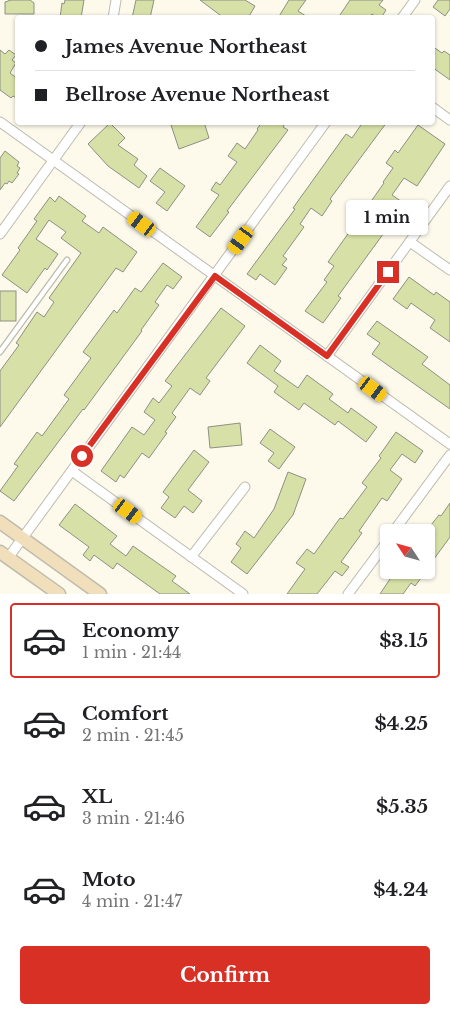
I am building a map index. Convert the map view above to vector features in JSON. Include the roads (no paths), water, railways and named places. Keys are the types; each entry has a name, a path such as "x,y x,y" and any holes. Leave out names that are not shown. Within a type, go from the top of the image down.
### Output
{"main road":[{"path":"0,522 100,594"},
{"path":"4,555 59,594"}],"street":[{"path":"114,15 116,0"},
{"path":"404,15 415,0"},
{"path":"435,109 450,120"},
{"path":"0,122 450,444"},
{"path":"0,234 79,125"},
{"path":"4,555 22,538 72,471 324,125"},
{"path":"327,356 450,186"},
{"path":"410,242 450,270"},
{"path":"399,524 450,456"},
{"path":"72,471 242,594"},
{"path":"191,557 245,486"},
{"path":"348,594 380,551"}],"lane":[{"path":"1,349 67,260"}]}
